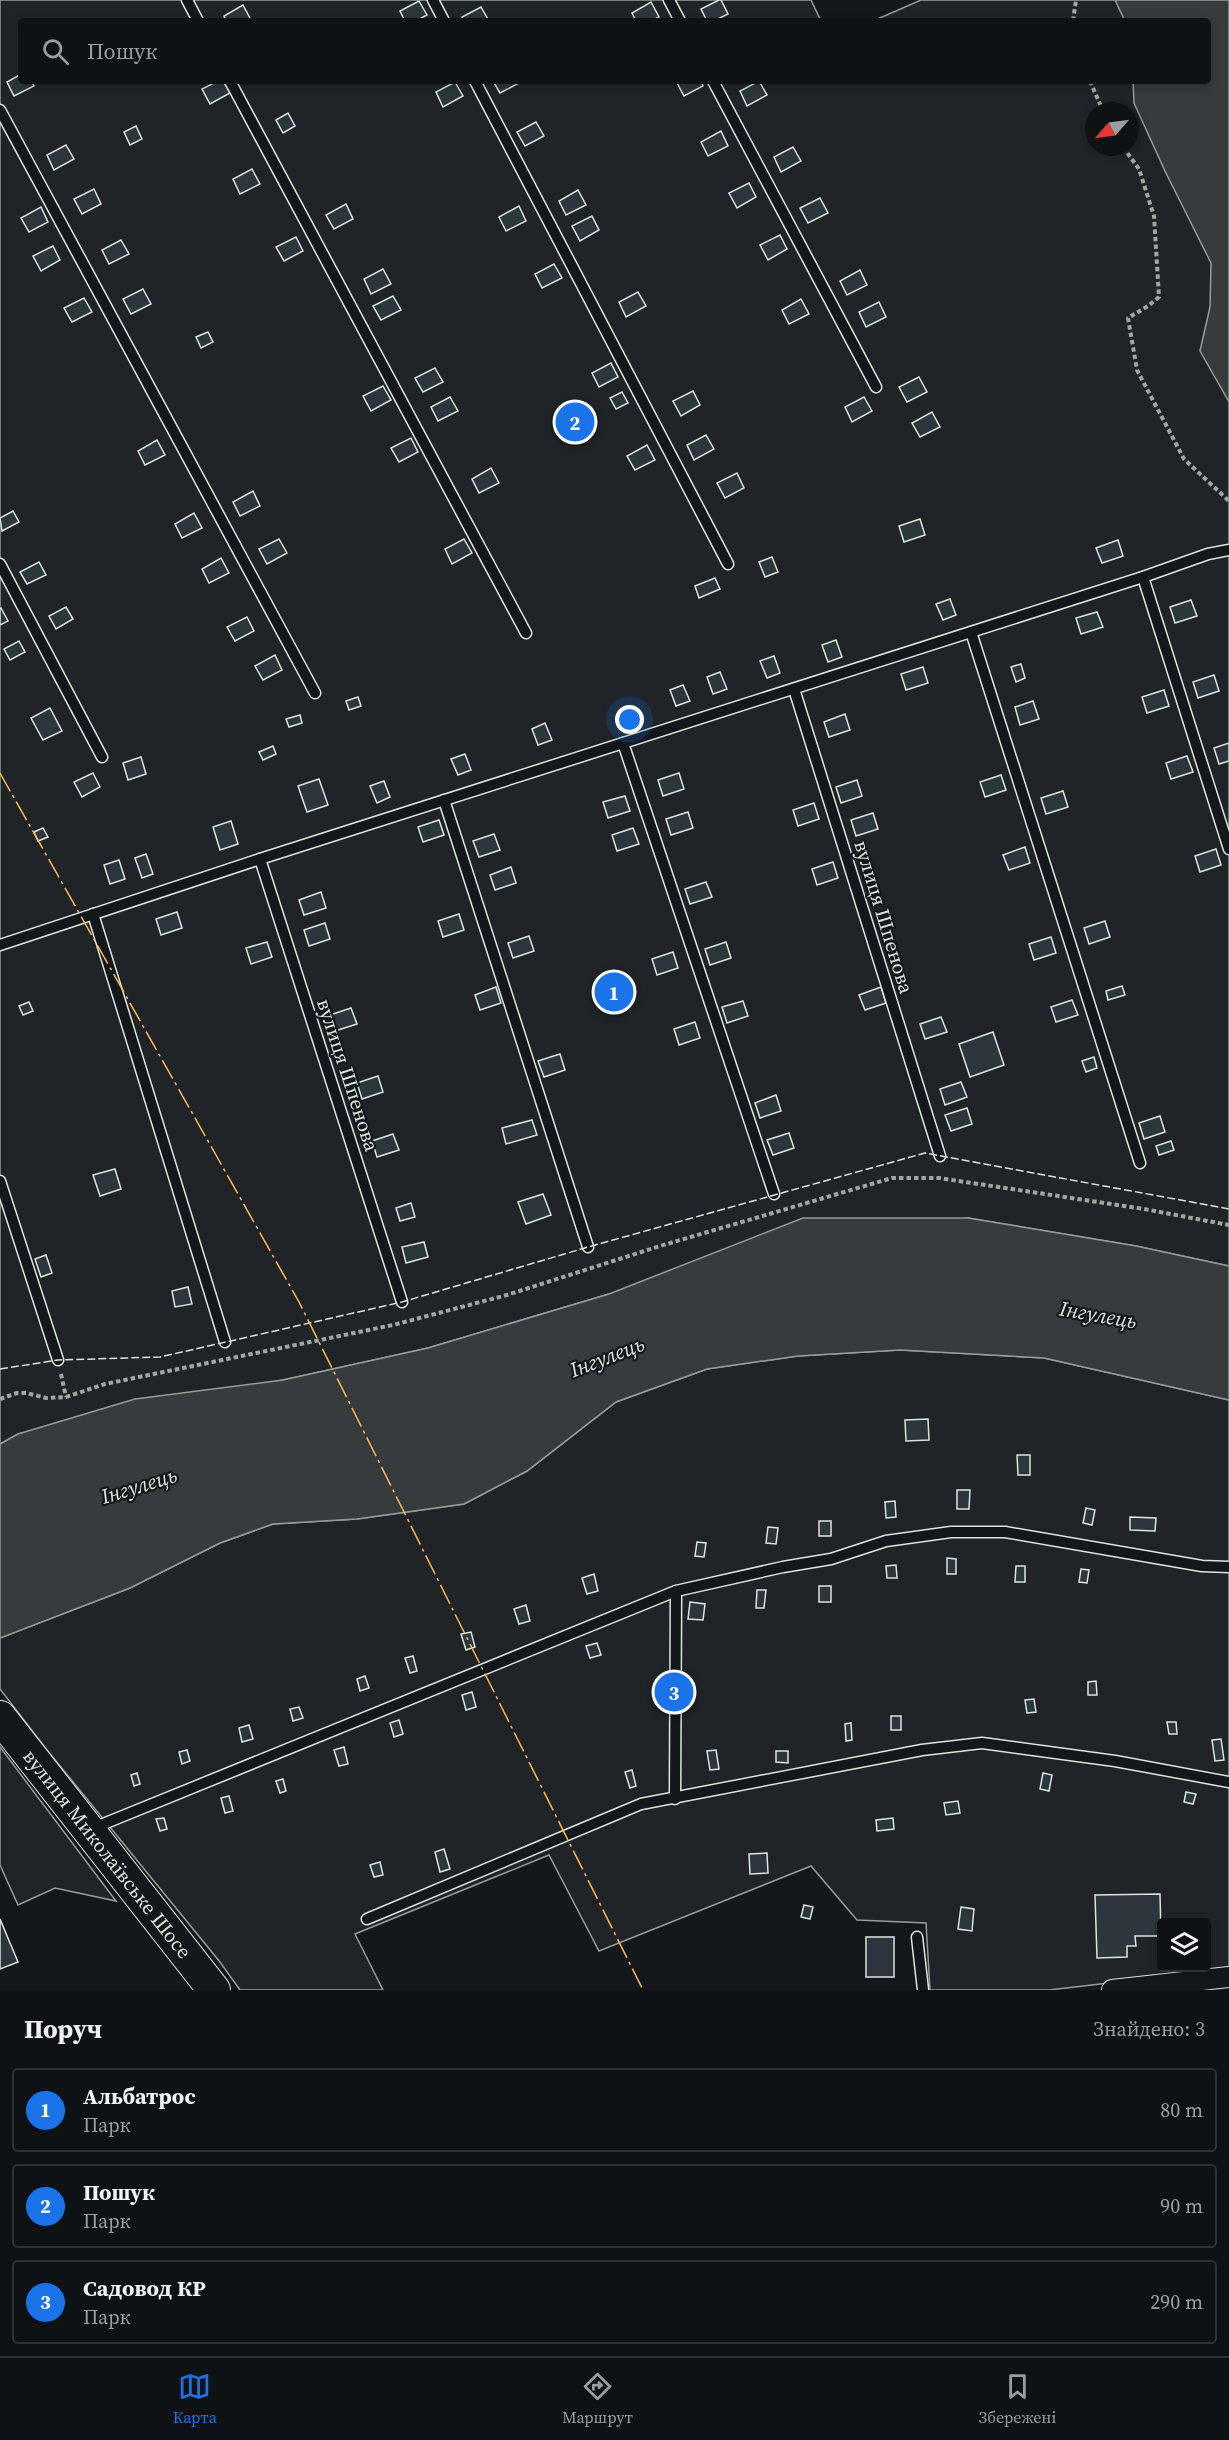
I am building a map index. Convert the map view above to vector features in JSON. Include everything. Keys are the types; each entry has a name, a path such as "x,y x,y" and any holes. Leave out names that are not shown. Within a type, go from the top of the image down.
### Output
{"main road":[{"name":"вулиця Миколаївське Шосе","path":"4,1723 214,1990"}],"street":[{"path":"1112,1990 1229,1977"}],"lane":[{"path":"187,0 196,18"},
{"path":"433,0 442,18"},
{"path":"669,0 679,18"},
{"path":"232,84 526,633"},
{"path":"477,84 728,564"},
{"path":"714,84 876,387"},
{"path":"0,110 315,693"},
{"path":"0,945 260,859 1143,577 1208,554 1229,550"},
{"path":"0,564 102,757"},
{"path":"1143,577 1229,849"},
{"path":"971,632 1140,1163"},
{"name":"вулиця Шпенова","path":"794,689 940,1156"},
{"path":"623,743 774,1194"},
{"path":"444,800 588,1247"},
{"name":"вулиця Шпенова","path":"260,859 402,1302"},
{"path":"93,914 225,1342"},
{"path":"0,1181 58,1360"},
{"path":"88,1830 676,1592 831,1558 886,1541 951,1532 1005,1532 1202,1566 1229,1568"},
{"path":"675,1799 676,1592"},
{"path":"367,1919 641,1804 922,1750 982,1743 1115,1761 1229,1782"},
{"path":"917,1937 923,1990"}],"path":[{"path":"1073,18 1076,0"},
{"path":"1091,84 1099,102"},
{"path":"1130,156 1139,169 1154,216 1159,297 1128,318 1137,370 1184,459 1229,501"},
{"path":"0,1399 26,1393 46,1398 66,1396 105,1384 393,1325 507,1295 660,1246 892,1178 939,1178 1143,1209 1229,1225"},
{"path":"58,1360 66,1396"}],"shaded area":[{"path":"0,0 811,0 820,18 18,18 18,84 1137,84 1165,171 1192,223 1218,231 1229,383 1229,1266 1136,1246 968,1218 609,1294 428,1348 18,1434 0,1444"},
{"path":"921,0 1128,0 1134,18 880,18"},
{"path":"900,1350 1044,1358 1229,1400 1229,1969 1211,1971 1211,1918 1157,1918 1157,1972 1203,1972 1049,1990 930,1990 926,1923 857,1920 811,1866 599,1951 549,1855 355,1934 383,1990 240,1990 220,1962 0,1689 0,1638 130,1588 220,1543 273,1524 357,1519 464,1504 527,1471 616,1402 707,1369 798,1356"},
{"path":"0,1747 116,1901 55,1888 18,1905 0,1865"}],"water":[{"path":"1115,0 1229,0 1229,402 1200,351 1210,307 1211,263 1139,114 1139,102 1134,102 1133,84 1211,84 1211,18 1124,18"},
{"name":"Інгулець","path":"803,1218 968,1218 1136,1246 1229,1266 1229,1400 1044,1358 900,1350 798,1356 707,1369 616,1402 527,1471 464,1504 357,1519 273,1524 220,1543 130,1588 0,1638 0,1444 18,1434 135,1399 283,1380 428,1348 609,1294"}],"building":[{"path":"721,0 728,14 720,18 706,18 701,9"},
{"path":"419,1 427,15 422,18 404,18 400,11"},
{"path":"651,2 659,17 634,18 632,13"},
{"path":"243,5 250,18 225,18 224,16"},
{"path":"481,7 487,18 462,18"},
{"path":"18,76 18,84 33,84 34,86 14,96 7,82"},
{"path":"212,84 225,84 230,93 210,104 202,89"},
{"path":"451,84 456,84 463,96 443,107 436,92"},
{"path":"495,84 517,84 500,93"},
{"path":"678,84 702,84 703,86 684,96"},
{"path":"753,84 761,84 767,95 747,106 740,91"},
{"path":"288,113 295,126 283,133 276,120"},
{"path":"536,122 544,136 525,146 517,132"},
{"path":"136,126 142,139 130,145 124,132"},
{"path":"721,131 728,146 708,156 701,142"},
{"path":"66,145 74,159 54,170 47,155"},
{"path":"793,147 801,161 781,172 774,157"},
{"path":"252,169 260,184 240,194 233,179"},
{"path":"749,183 756,197 737,208 729,193"},
{"path":"94,189 101,204 82,214 74,199"},
{"path":"578,190 586,205 566,215 559,201"},
{"path":"820,198 828,213 808,223 800,208"},
{"path":"346,204 353,219 334,229 326,215"},
{"path":"519,206 526,221 506,231 499,217"},
{"path":"41,207 48,222 29,232 21,218"},
{"path":"592,216 599,230 580,241 572,226"},
{"path":"780,235 787,249 768,260 760,245"},
{"path":"296,237 303,251 284,261 276,247"},
{"path":"121,240 129,254 109,264 102,250"},
{"path":"53,246 60,260 41,271 33,256"},
{"path":"554,264 562,278 542,288 535,274"},
{"path":"383,269 391,284 371,294 364,279"},
{"path":"860,270 867,285 847,295 840,281"},
{"path":"143,289 151,304 131,314 123,299"},
{"path":"638,292 646,306 626,317 619,302"},
{"path":"393,296 401,310 381,320 373,306"},
{"path":"84,298 92,312 72,322 64,308"},
{"path":"801,299 809,314 789,324 782,310"},
{"path":"879,302 886,317 866,327 859,312"},
{"path":"208,332 213,342 201,348 196,337"},
{"path":"611,363 618,377 599,387 592,373"},
{"path":"435,368 443,382 423,392 415,378"},
{"path":"919,377 927,392 907,402 899,387"},
{"path":"383,386 391,400 371,411 363,396"},
{"path":"693,391 700,405 681,416 673,401"},
{"path":"622,392 628,403 616,409 610,398"},
{"path":"450,397 458,411 438,421 431,407"},
{"path":"864,397 872,411 852,422 845,407"},
{"path":"932,412 940,427 920,437 912,423"},
{"path":"706,435 714,449 694,460 687,445"},
{"path":"411,438 418,452 399,462 391,448"},
{"path":"157,440 165,455 145,465 138,451"},
{"path":"647,445 655,460 635,470 627,456"},
{"path":"491,468 499,483 479,493 472,479"},
{"path":"737,473 744,488 725,498 717,483"},
{"path":"253,491 260,506 240,516 233,502"},
{"path":"13,511 19,522 2,531 0,518"},
{"path":"194,513 202,528 182,538 175,524"},
{"path":"920,519 925,535 904,542 899,526"},
{"path":"279,539 287,553 267,564 259,549"},
{"path":"464,539 472,553 452,564 445,549"},
{"path":"1118,540 1123,556 1102,563 1096,548"},
{"path":"772,557 778,572 765,577 759,562"},
{"path":"221,558 229,573 209,583 202,569"},
{"path":"39,562 46,575 27,584 20,572"},
{"path":"715,578 720,589 699,598 695,586"},
{"path":"950,599 956,615 943,620 936,604"},
{"path":"1191,600 1197,616 1175,623 1170,607"},
{"path":"66,607 73,619 56,629 49,616"},
{"path":"0,609 8,621 0,625"},
{"path":"1097,612 1103,627 1081,634 1076,618"},
{"path":"247,617 254,631 235,641 227,627"},
{"path":"836,640 842,657 828,662 822,645"},
{"path":"19,641 25,652 10,660 4,649"},
{"path":"275,655 282,670 263,680 255,666"},
{"path":"774,656 780,673 767,678 760,661"},
{"path":"1021,664 1025,678 1016,682 1011,667"},
{"path":"923,667 928,683 906,690 901,674"},
{"path":"720,672 727,689 713,694 707,677"},
{"path":"1214,675 1219,691 1198,698 1193,682"},
{"path":"683,685 690,701 676,706 670,690"},
{"path":"1164,690 1169,706 1147,713 1142,697"},
{"path":"358,697 361,706 349,710 346,701"},
{"path":"1033,701 1039,719 1020,725 1015,707"},
{"path":"50,708 62,731 43,740 31,718"},
{"path":"845,714 850,730 829,737 824,722"},
{"path":"300,715 302,723 289,727 286,719"},
{"path":"545,723 552,740 538,745 532,729"},
{"path":"1229,743 1229,761 1219,764 1214,748"},
{"path":"273,746 276,754 263,760 259,752"},
{"path":"465,754 471,770 458,775 451,759"},
{"path":"1187,756 1193,772 1171,779 1166,763"},
{"path":"141,757 146,774 128,780 123,763"},
{"path":"93,773 100,787 82,797 74,782"},
{"path":"679,773 684,789 663,796 658,780"},
{"path":"1001,775 1006,790 985,797 980,782"},
{"path":"319,779 328,805 307,812 298,786"},
{"path":"857,780 862,796 841,803 836,787"},
{"path":"384,781 390,797 377,803 370,786"},
{"path":"1063,791 1068,807 1046,814 1041,798"},
{"path":"625,796 630,811 608,818 603,802"},
{"path":"814,803 819,819 798,826 793,810"},
{"path":"688,812 693,828 671,835 666,819"},
{"path":"873,813 878,829 856,836 851,820"},
{"path":"439,820 444,835 423,842 418,827"},
{"path":"231,821 238,844 220,850 213,827"},
{"path":"43,828 48,837 38,841 34,832"},
{"path":"633,828 639,844 617,851 612,835"},
{"path":"494,834 500,850 479,857 473,841"},
{"path":"1025,847 1030,863 1009,870 1003,855"},
{"path":"1216,849 1221,865 1200,872 1195,856"},
{"path":"146,854 153,874 142,878 135,858"},
{"path":"119,860 125,879 110,884 104,865"},
{"path":"833,862 838,878 817,885 812,869"},
{"path":"511,867 516,883 495,890 490,875"},
{"path":"706,882 712,897 690,904 685,889"},
{"path":"321,892 326,908 304,915 299,900"},
{"path":"177,912 182,928 161,935 156,919"},
{"path":"459,914 464,930 443,937 438,921"},
{"path":"1105,921 1110,937 1089,944 1084,928"},
{"path":"325,923 330,939 309,946 304,930"},
{"path":"529,936 534,951 513,958 508,943"},
{"path":"1051,937 1056,953 1034,960 1029,944"},
{"path":"267,942 272,957 251,964 246,948"},
{"path":"726,942 731,958 710,965 705,949"},
{"path":"673,952 678,968 657,975 652,959"},
{"path":"1122,986 1125,995 1108,1000 1106,991"},
{"path":"496,987 501,1003 480,1010 475,995"},
{"path":"881,987 886,1003 865,1010 859,995"},
{"path":"1072,1000 1078,1015 1056,1022 1051,1007"},
{"path":"743,1001 748,1016 727,1023 722,1007"},
{"path":"29,1002 33,1011 23,1015 19,1006"},
{"path":"351,1008 357,1024 335,1031 330,1015"},
{"path":"941,1017 947,1032 925,1039 920,1024"},
{"path":"695,1022 700,1038 679,1045 674,1029"},
{"path":"993,1032 1004,1065 970,1077 959,1044"},
{"path":"560,1054 565,1070 544,1077 538,1061"},
{"path":"1094,1057 1097,1068 1086,1072 1082,1061"},
{"path":"378,1076 383,1092 362,1099 357,1083"},
{"path":"961,1082 967,1097 945,1105 940,1089"},
{"path":"776,1095 781,1111 760,1118 755,1103"},
{"path":"967,1108 972,1124 951,1131 945,1115"},
{"path":"1160,1116 1165,1132 1144,1139 1139,1123"},
{"path":"532,1120 537,1135 506,1144 502,1128"},
{"path":"789,1133 794,1148 773,1155 767,1140"},
{"path":"393,1134 399,1150 377,1157 372,1141"},
{"path":"1171,1141 1174,1150 1159,1155 1156,1146"},
{"path":"115,1169 121,1189 100,1196 93,1175"},
{"path":"543,1194 551,1215 526,1224 518,1202"},
{"path":"411,1203 415,1217 400,1221 396,1208"},
{"path":"424,1242 428,1257 406,1263 402,1247"},
{"path":"46,1255 52,1273 41,1277 35,1259"},
{"path":"188,1287 192,1304 175,1307 172,1291"},
{"path":"928,1419 929,1440 906,1441 905,1420"},
{"path":"1017,1455 1030,1455 1030,1475 1018,1475"},
{"path":"957,1490 970,1490 969,1509 957,1509"},
{"path":"895,1501 896,1517 886,1518 885,1502"},
{"path":"1086,1508 1095,1510 1092,1525 1083,1523"},
{"path":"1130,1517 1156,1518 1155,1531 1130,1530"},
{"path":"819,1521 831,1521 831,1536 819,1536"},
{"path":"768,1527 778,1528 776,1544 766,1543"},
{"path":"697,1542 706,1543 704,1557 695,1556"},
{"path":"947,1558 956,1559 956,1574 947,1574"},
{"path":"896,1565 897,1578 887,1578 886,1566"},
{"path":"1016,1566 1025,1566 1025,1582 1015,1582"},
{"path":"1081,1569 1089,1570 1087,1583 1079,1582"},
{"path":"594,1574 598,1591 587,1594 582,1578"},
{"path":"819,1586 831,1586 831,1602 819,1602"},
{"path":"757,1590 766,1590 764,1608 756,1608"},
{"path":"690,1602 705,1604 703,1620 688,1619"},
{"path":"526,1605 530,1621 519,1624 514,1609"},
{"path":"471,1632 475,1647 466,1650 461,1634"},
{"path":"597,1643 601,1655 590,1658 586,1646"},
{"path":"413,1656 417,1671 410,1673 405,1658"},
{"path":"365,1676 369,1688 360,1691 357,1679"},
{"path":"1096,1681 1097,1695 1088,1695 1088,1682"},
{"path":"472,1692 476,1707 466,1710 462,1695"},
{"path":"1034,1699 1036,1712 1027,1713 1025,1700"},
{"path":"299,1707 303,1718 293,1721 290,1709"},
{"path":"891,1716 901,1716 901,1730 891,1730"},
{"path":"399,1720 403,1734 394,1737 390,1723"},
{"path":"1167,1722 1176,1722 1177,1734 1169,1734"},
{"path":"851,1723 852,1740 846,1741 845,1724"},
{"path":"249,1725 253,1739 242,1742 239,1728"},
{"path":"1221,1739 1224,1760 1215,1761 1212,1740"},
{"path":"344,1747 348,1764 339,1766 334,1750"},
{"path":"187,1750 190,1761 182,1764 179,1752"},
{"path":"716,1750 719,1769 710,1770 707,1751"},
{"path":"776,1751 788,1751 788,1763 776,1762"},
{"path":"632,1770 636,1786 630,1788 625,1772"},
{"path":"137,1773 140,1784 134,1786 131,1775"},
{"path":"1043,1773 1052,1775 1049,1791 1040,1789"},
{"path":"283,1779 286,1791 280,1793 276,1781"},
{"path":"1186,1792 1196,1794 1193,1804 1184,1802"},
{"path":"229,1796 233,1811 225,1813 221,1798"},
{"path":"958,1801 960,1813 946,1815 944,1803"},
{"path":"164,1818 167,1829 160,1831 156,1819"},
{"path":"893,1818 894,1829 877,1831 876,1820"},
{"path":"444,1849 450,1869 440,1872 435,1852"},
{"path":"767,1853 768,1873 750,1874 749,1854"},
{"path":"380,1862 383,1875 374,1877 370,1865"},
{"path":"1160,1894 1161,1918 1157,1918 1157,1936 1135,1936 1136,1946 1127,1946 1127,1957 1097,1958 1095,1895"},
{"path":"804,1905 813,1907 810,1919 801,1917"},
{"path":"961,1907 974,1909 972,1931 958,1929"},
{"path":"0,1919 18,1962 0,1969"},
{"path":"866,1937 894,1937 894,1977 866,1977"}],"fence":[{"path":"0,1369 58,1360 160,1357 402,1302 588,1247 925,1153 1229,1209"}],"power":[{"path":"0,773 299,1302 643,1990"}],"place":[{"name":"Пошук","path":"575,422"},
{"name":"Альбатрос","path":"614,992"},
{"name":"Садовод КР","path":"674,1692"}]}
